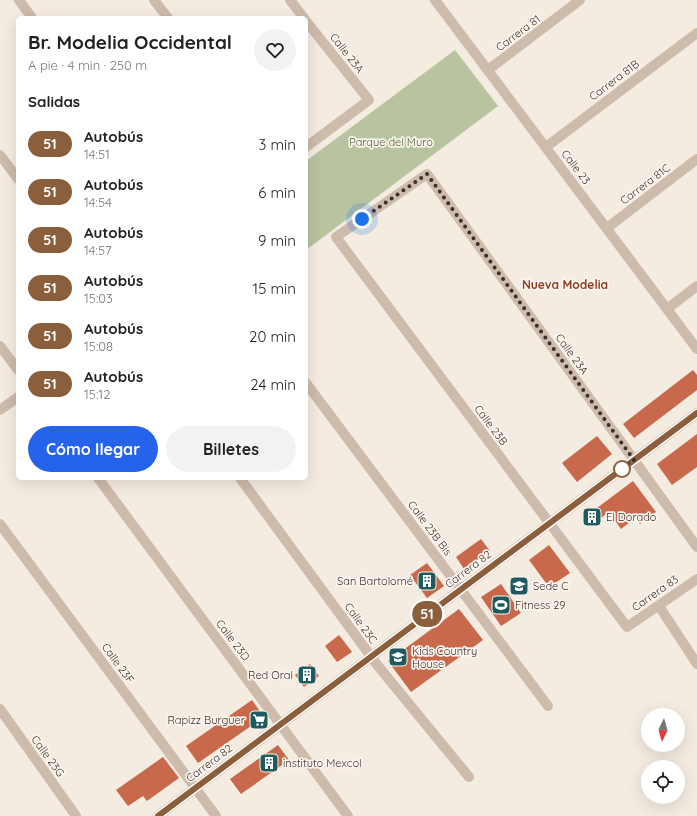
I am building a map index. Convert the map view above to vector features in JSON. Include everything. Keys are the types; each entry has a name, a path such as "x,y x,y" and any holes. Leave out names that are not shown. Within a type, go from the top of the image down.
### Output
{"street":[{"path":"18,0 30,16"},
{"path":"154,0 166,16"},
{"path":"290,0 302,16"},
{"name":"Calle 23","path":"436,0 697,349"},
{"name":"Carrera 81","path":"488,70 580,0"},
{"name":"Calle 23A","path":"308,24 368,100 308,145"},
{"name":"Carrera 81B","path":"546,147 697,33"},
{"path":"0,155 16,177"},
{"name":"Carrera 81C","path":"606,228 697,159"},
{"name":"Calle 23A","path":"427,174 697,547"},
{"name":"Calle 23B","path":"427,174 336,237 628,627"},
{"path":"667,309 697,286"},
{"path":"0,346 16,367"},
{"name":"Calle 23B Bis","path":"308,386 548,706"},
{"path":"0,410 16,398"},
{"name":"Carrera 82","path":"158,816 697,413"},
{"name":"Calle 23D","path":"99,480 348,816"},
{"name":"Calle 23C","path":"241,480 371,657 469,777"},
{"name":"Calle 23F","path":"0,524 216,816"},
{"name":"Carrera 83","path":"628,627 697,578"},
{"path":"659,606 697,664"},
{"name":"Calle 23G","path":"0,709 76,816"}],"green space":[{"name":"Parque del Muro","path":"455,50 498,106 308,248 308,160"}],"building":[{"path":"693,370 697,375 697,390 634,438 623,424"},
{"path":"697,434 697,467 672,485 657,464"},
{"path":"597,436 612,454 577,482 562,463"},
{"path":"633,481 656,512 640,524 635,518 621,529 609,512 591,525 585,517"},
{"path":"481,539 490,551 464,569 456,557"},
{"path":"549,545 570,573 549,587 529,560"},
{"name":"San Bartolomé","path":"427,563 444,586 427,598 410,575"},
{"name":"Fitness 29","path":"501,584 521,613 501,626 481,597"},
{"name":"Kids Country House","path":"459,609 483,640 411,692 388,661"},
{"path":"339,635 352,652 337,662 325,646"},
{"name":"Red Oral","path":"310,664 319,676 304,687 295,675"},
{"path":"252,700 264,717 198,763 186,746"},
{"name":"instituto Mexcol","path":"278,745 289,760 241,794 230,779"},
{"path":"163,757 179,778 147,801 143,796 128,806 116,790"}],"bus line":[{"name":"51","path":"158,816 697,413"}],"place":[{"name":"El Dorado","path":"592,517"},
{"name":"San Bartolomé","path":"427,581"},
{"name":"Sede C","path":"519,586"},
{"name":"Fitness 29","path":"501,605"},
{"name":"Kids Country House","path":"398,657"},
{"name":"Red Oral","path":"307,675"},
{"name":"Rapizz Burguer","path":"259,720"},
{"name":"instituto Mexcol","path":"269,763"}],"district":[{"name":"Nueva Modelia","path":"565,284"}],"route":[{"path":"362,219 427,174 634,460 618,472 622,469"}]}
